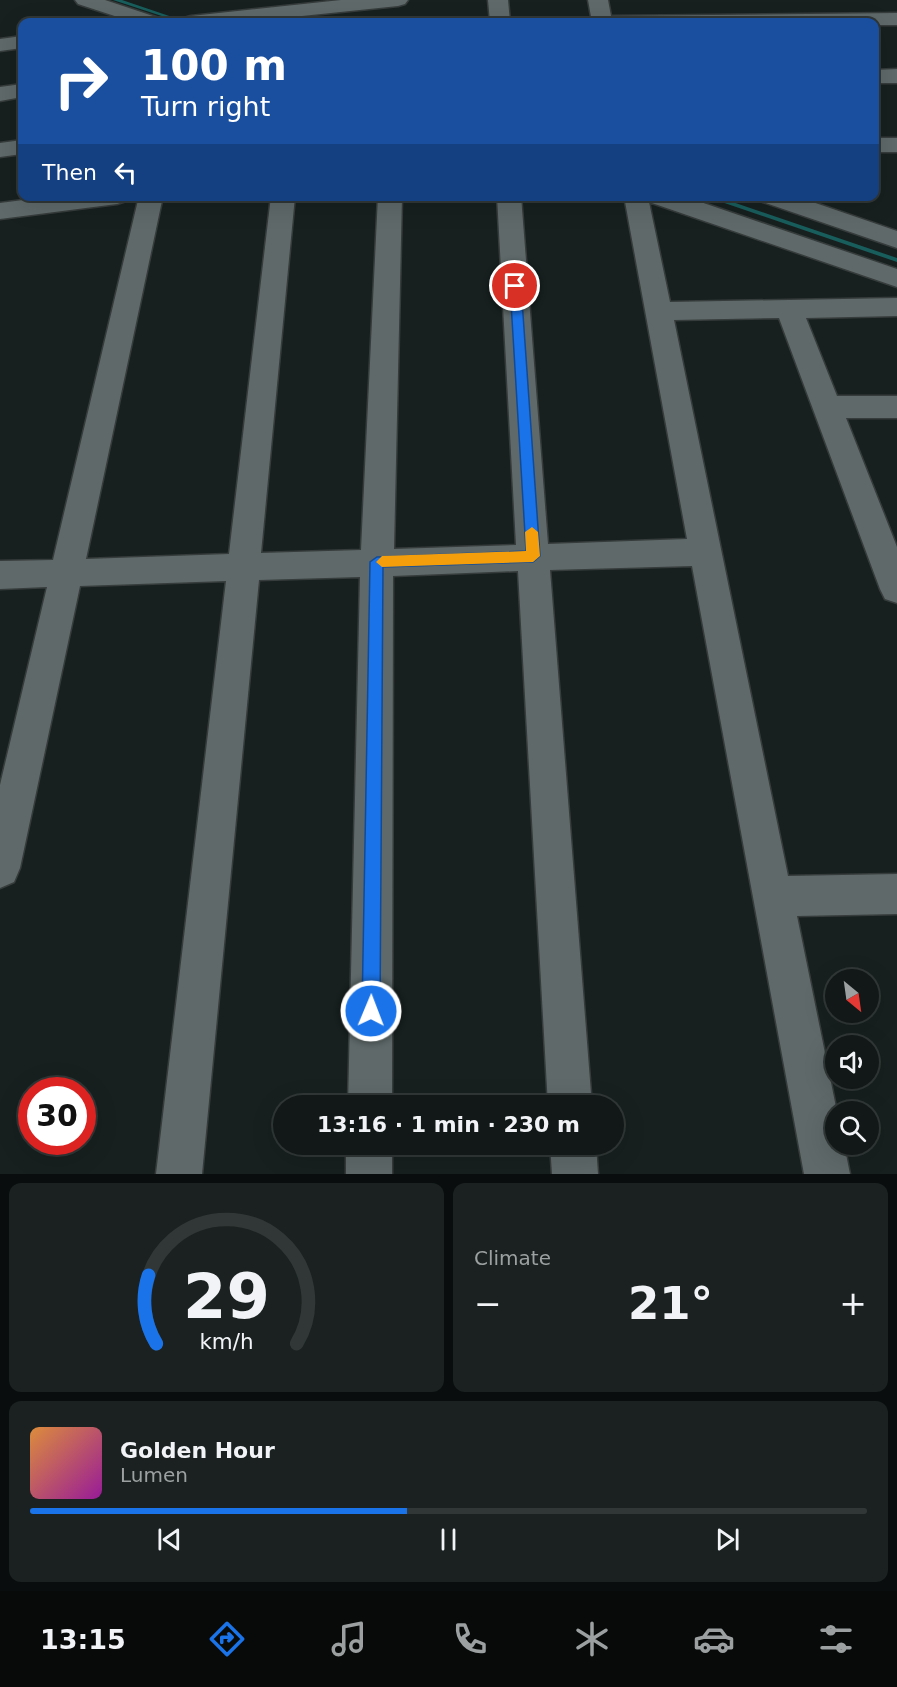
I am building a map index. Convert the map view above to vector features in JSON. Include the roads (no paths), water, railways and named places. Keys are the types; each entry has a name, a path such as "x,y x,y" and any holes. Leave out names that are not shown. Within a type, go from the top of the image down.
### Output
{"street":[{"path":"85,0 140,18"},
{"path":"212,18 398,0"},
{"path":"406,18 407,0"},
{"path":"498,0 500,18"},
{"path":"598,0 601,18"},
{"path":"879,19 897,19"},
{"path":"0,45 18,43"},
{"path":"879,77 897,76"},
{"path":"0,94 18,92"},
{"path":"879,145 897,145"},
{"path":"0,150 18,148"},
{"path":"0,211 78,201"},
{"path":"0,868 150,201"},
{"path":"179,1174 282,201"},
{"path":"370,1095 377,562 390,201"},
{"path":"509,201 569,1095"},
{"path":"637,201 827,1174"},
{"path":"672,201 897,278"},
{"path":"784,201 897,240"},
{"path":"858,228 897,227"},
{"path":"658,311 897,307"},
{"path":"789,309 897,589"},
{"path":"827,407 897,407"},
{"path":"0,575 705,552"},
{"path":"773,896 897,894"},
{"path":"369,1155 369,1174"},
{"path":"574,1155 575,1174"}],"waterway":[{"path":"116,0 172,18"},
{"path":"722,201 897,260"}]}
